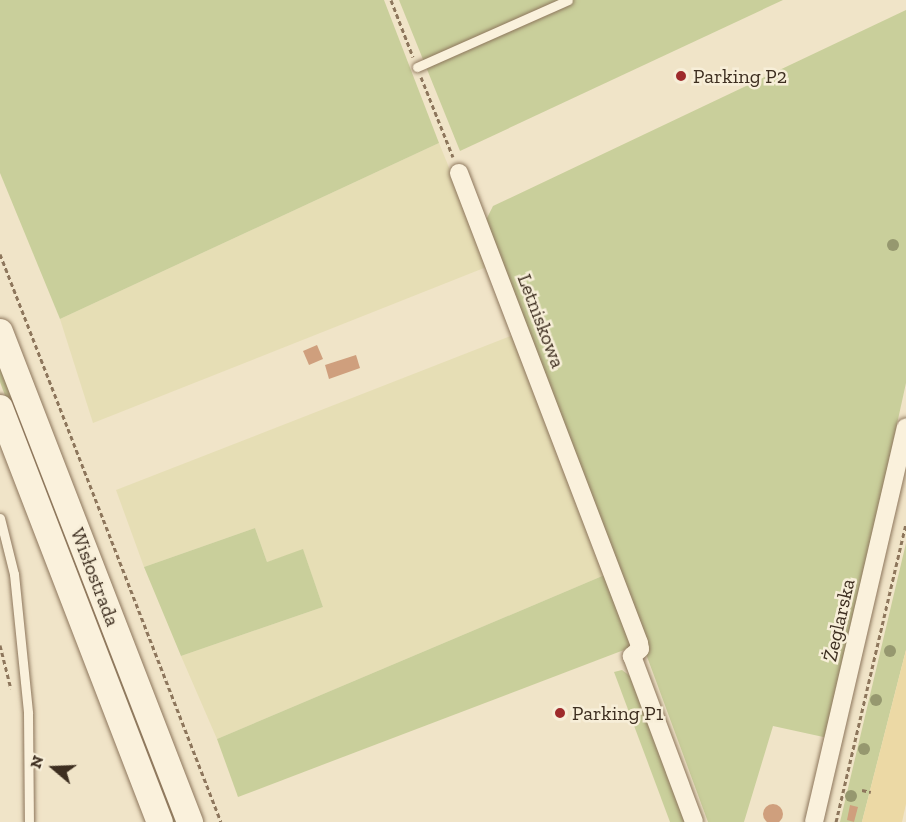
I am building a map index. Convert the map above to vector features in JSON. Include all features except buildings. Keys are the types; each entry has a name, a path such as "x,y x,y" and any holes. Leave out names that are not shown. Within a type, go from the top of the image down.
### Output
{"main road":[{"name":"Wisłostrada","path":"1,338 190,822"},
{"name":"Wisłostrada","path":"0,408 160,822"}],"street":[{"name":"Letniskowa","path":"459,173 639,643 640,650 632,656 694,822"},
{"name":"Żeglarska","path":"814,822 906,428"}],"lane":[{"path":"417,67 568,0"},
{"path":"0,518 14,574 28,712 29,822"}],"path":[{"path":"391,0 459,173"},
{"path":"0,254 221,822"},
{"path":"836,822 906,524"},
{"path":"862,790 871,792"}],"shaded area":[{"path":"439,143 489,266 93,423 60,319"},
{"path":"516,334 607,574 217,739 181,656 323,607 303,550 267,562 255,528 144,567 116,490"}],"green space":[{"path":"0,0 384,0 439,143 60,319 0,173"},
{"path":"399,0 783,0 460,151"},
{"path":"906,10 906,383 828,738 773,726 744,822 708,822 486,220 493,206"},
{"path":"0,362 179,822 171,822 23,443 0,382"},
{"path":"255,528 267,562 303,549 323,607 181,656 144,567"},
{"path":"906,543 906,650 862,822 840,822"},
{"path":"607,574 637,645 238,797 217,739"},
{"path":"622,670 630,676 685,822 670,822 614,672"}],"sand":[{"path":"906,650 906,804 902,822 862,822"}],"place":[{"name":"Parking P2","path":"681,76"},
{"name":"Parking P1","path":"560,713"}]}
